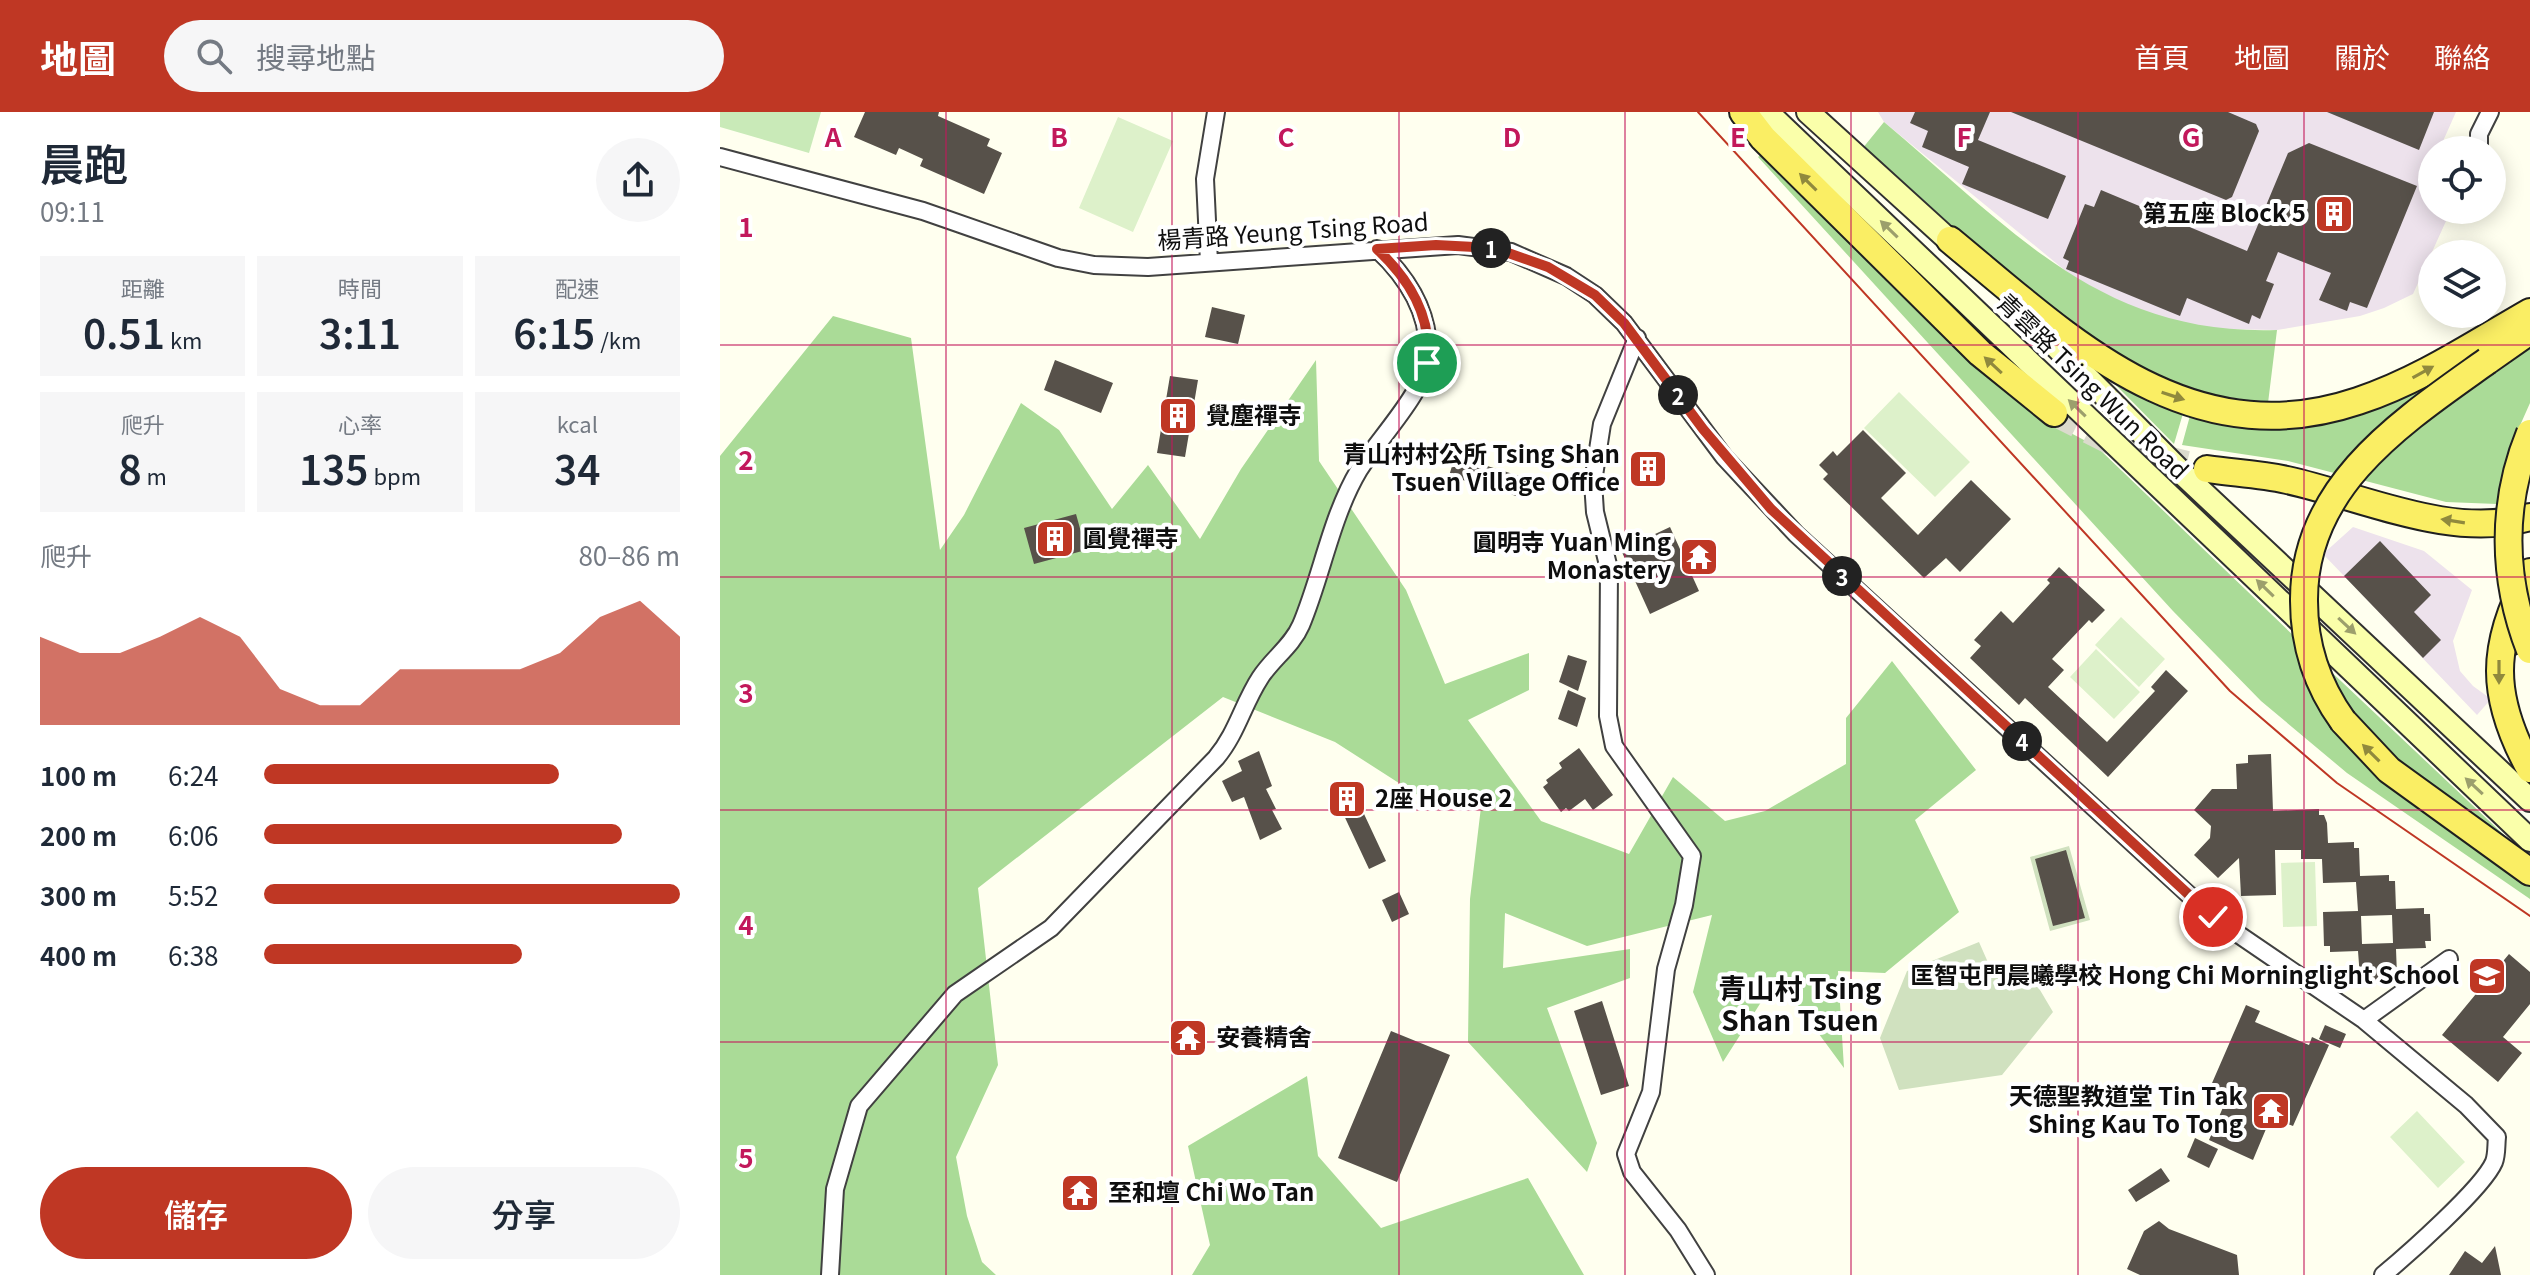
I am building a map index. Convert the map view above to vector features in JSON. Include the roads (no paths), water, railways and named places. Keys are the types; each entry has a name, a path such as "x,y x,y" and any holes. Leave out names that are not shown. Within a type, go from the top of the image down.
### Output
{"main road":[{"path":"1743,112 1763,138 1980,353 2054,413"},
{"name":"青雲路 Tsing Wun Road","path":"1767,112 2530,840"},
{"name":"青雲路 Tsing Wun Road","path":"1808,112 1950,240 2183,474 2530,800"},
{"path":"1950,240 2080,347 2112,369 2176,397 2239,411 2308,412 2360,401 2417,376 2530,312"},
{"path":"2530,331 2394,430 2349,476 2326,511 2308,561 2305,623 2319,681 2343,721 2389,770 2530,872"},
{"path":"2530,433 2514,480 2507,540 2516,606 2530,650"},
{"path":"2207,469 2284,479 2462,523 2501,523 2530,517"},
{"path":"2530,572 2506,630 2498,678 2502,708 2530,769"}],"street":[{"path":"1209,262 1205,179 1216,112"},
{"path":"2479,136 2490,112"},
{"name":"楊青路 Yeung Tsing Road","path":"720,157 948,218 1080,263 1130,267 1377,249 1467,246 1520,255 1581,285 1611,308 1637,338 1724,457 1796,534 2213,917 2364,1020 2466,1105 2497,1137 2496,1154 2488,1171 2413,1250 2383,1275"},
{"path":"830,1275 835,1189 859,1106 955,994 1051,928 1216,758 1238,727 1259,679 1297,633 1353,481 1421,380 1427,363 1426,334 1412,291 1404,276 1377,249"},
{"path":"1637,338 1602,424 1593,482 1595,512 1609,569 1608,716 1614,746 1692,856 1684,905 1666,969 1651,1092 1626,1154 1632,1172 1678,1230 1706,1275"},
{"path":"2364,1020 2449,959"}],"tunnel":[{"path":"2054,413 2123,448 2207,469"}],"tram line":[{"path":"1698,112 2230,691 2337,783 2530,916"}],"place":[{"name":"第五座 Block 5","path":"2334,214"},
{"name":"覺塵禪寺","path":"1178,416"},
{"name":"青山村村公所 Tsing Shan Tsuen Village Office","path":"1648,469"},
{"name":"圓覺禪寺","path":"1055,539"},
{"name":"圓明寺 Yuan Ming Monastery","path":"1699,557"},
{"name":"2座 House 2","path":"1347,799"},
{"name":"匡智屯門晨曦學校 Hong Chi Morninglight School","path":"2487,976"},
{"name":"安養精舍","path":"1188,1038"},
{"name":"天德聖教道堂 Tin Tak Shing Kau To Tong","path":"2271,1111"},
{"name":"至和壇 Chi Wo Tan","path":"1080,1193"}],"district":[{"name":"青山村 Tsing Shan Tsuen","path":"1800,1005"}]}
